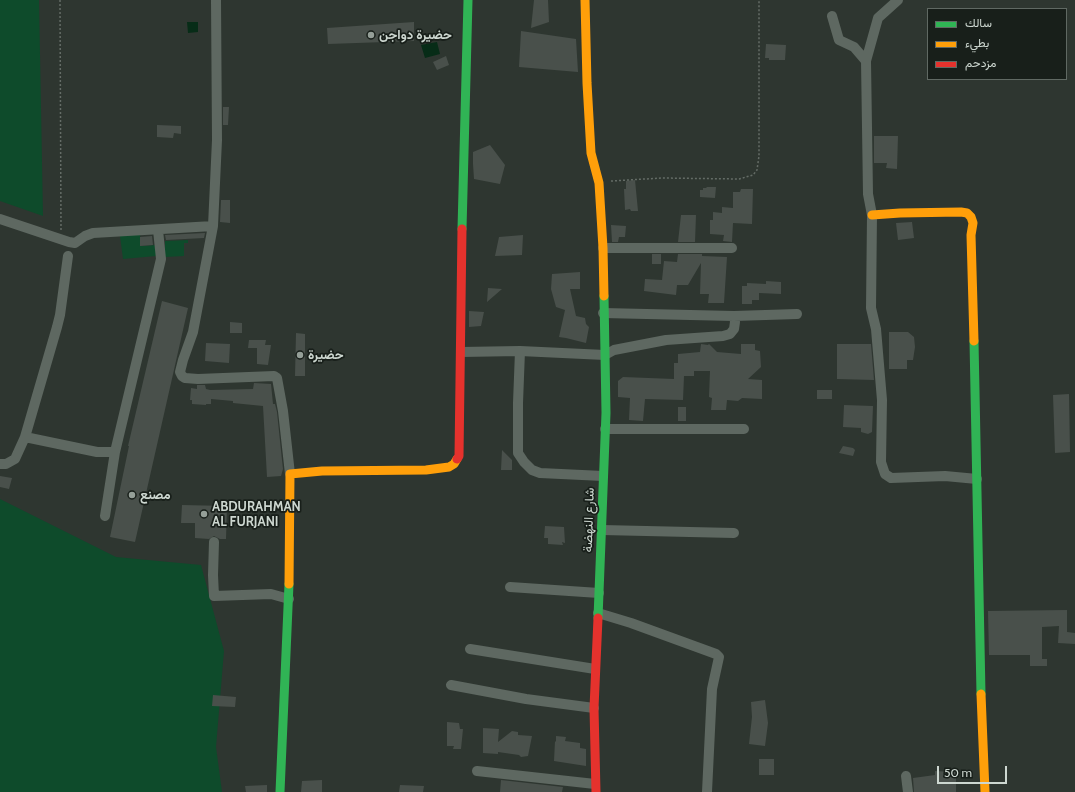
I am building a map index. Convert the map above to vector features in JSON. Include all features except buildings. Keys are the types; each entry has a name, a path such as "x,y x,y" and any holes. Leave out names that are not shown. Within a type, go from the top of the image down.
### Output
{"street":[{"path":"216,0 217,140 214,226 193,332 182,360 180,372 185,378 274,376 277,378 283,411 290,474 289,599 285,654 280,792"},
{"path":"290,474 322,471 426,470 449,467 457,461 460,449 461,256 468,0"},
{"name":"شارع النهضة","path":"585,0 587,83 591,153 599,182 603,248 603,313 605,355 605,429 602,530 594,708 596,788"},
{"path":"898,0 878,18 866,61 868,194 872,215 871,308 876,329 882,400 881,462 885,474 891,478 945,476 976,479"},
{"path":"832,16 839,40 854,47 866,61"},
{"path":"872,215 961,212 967,213 971,217 980,671 985,792"},
{"path":"0,219 61,240 75,242 85,236 93,234 214,226"},
{"path":"105,516 115,452 161,260 158,230"},
{"path":"603,248 732,248"},
{"path":"0,464 6,464 15,459 26,437 60,315 68,256"},
{"path":"603,313 734,316 797,314"},
{"path":"461,352 520,351 605,355 614,350 666,340 723,336 730,334 734,328 734,316"},
{"path":"520,351 518,453 532,470 540,473 603,476"},
{"path":"605,429 744,429"},
{"path":"26,437 97,452 115,452"},
{"path":"602,530 734,533"},
{"path":"214,542 214,596 271,594 289,599"},
{"path":"510,587 598,593"},
{"path":"598,613 631,623 716,654 720,657 712,689 707,792"},
{"path":"470,649 595,669"},
{"path":"450,685 526,699 594,708"},
{"path":"477,771 596,788"},
{"path":"906,776 908,792"}],"path":[{"path":"60,0 61,240"},
{"path":"599,182 662,178 739,179 753,175 757,170 759,156 759,0"}],"shaded area":[{"path":"0,0 39,0 43,216 0,201"},
{"path":"187,22 198,22 198,32 188,33"},
{"path":"437,42 440,54 425,58 421,45"},
{"path":"140,234 141,246 157,245 156,256 123,259 120,236"},
{"path":"188,240 188,243 184,243 184,256 165,257 165,241"},
{"path":"0,499 116,557 201,565 224,651 216,747 222,792 0,792"}],"traffic: fast":[{"path":"462,229 468,0"},
{"path":"598,618 606,413 604,296"},
{"path":"974,341 981,694"},
{"path":"280,792 289,584"}],"traffic: slow":[{"path":"585,0 587,83 591,153 599,183 604,296"},
{"path":"872,215 961,212 967,213 971,217 973,223 971,235 974,341"},
{"path":"289,584 290,474 322,471 426,470 449,467 454,464 457,459"},
{"path":"981,694 985,792"}],"traffic: jam":[{"path":"457,459 459,456 462,229"},
{"path":"596,792 594,708 598,618"}],"place":[{"name":"حضيرة دواجن","path":"371,35"},
{"name":"حضيرة","path":"300,355"},
{"name":"مصنع","path":"132,495"},
{"name":"ABDURAHMAN AL FURJANI","path":"204,514"}]}
